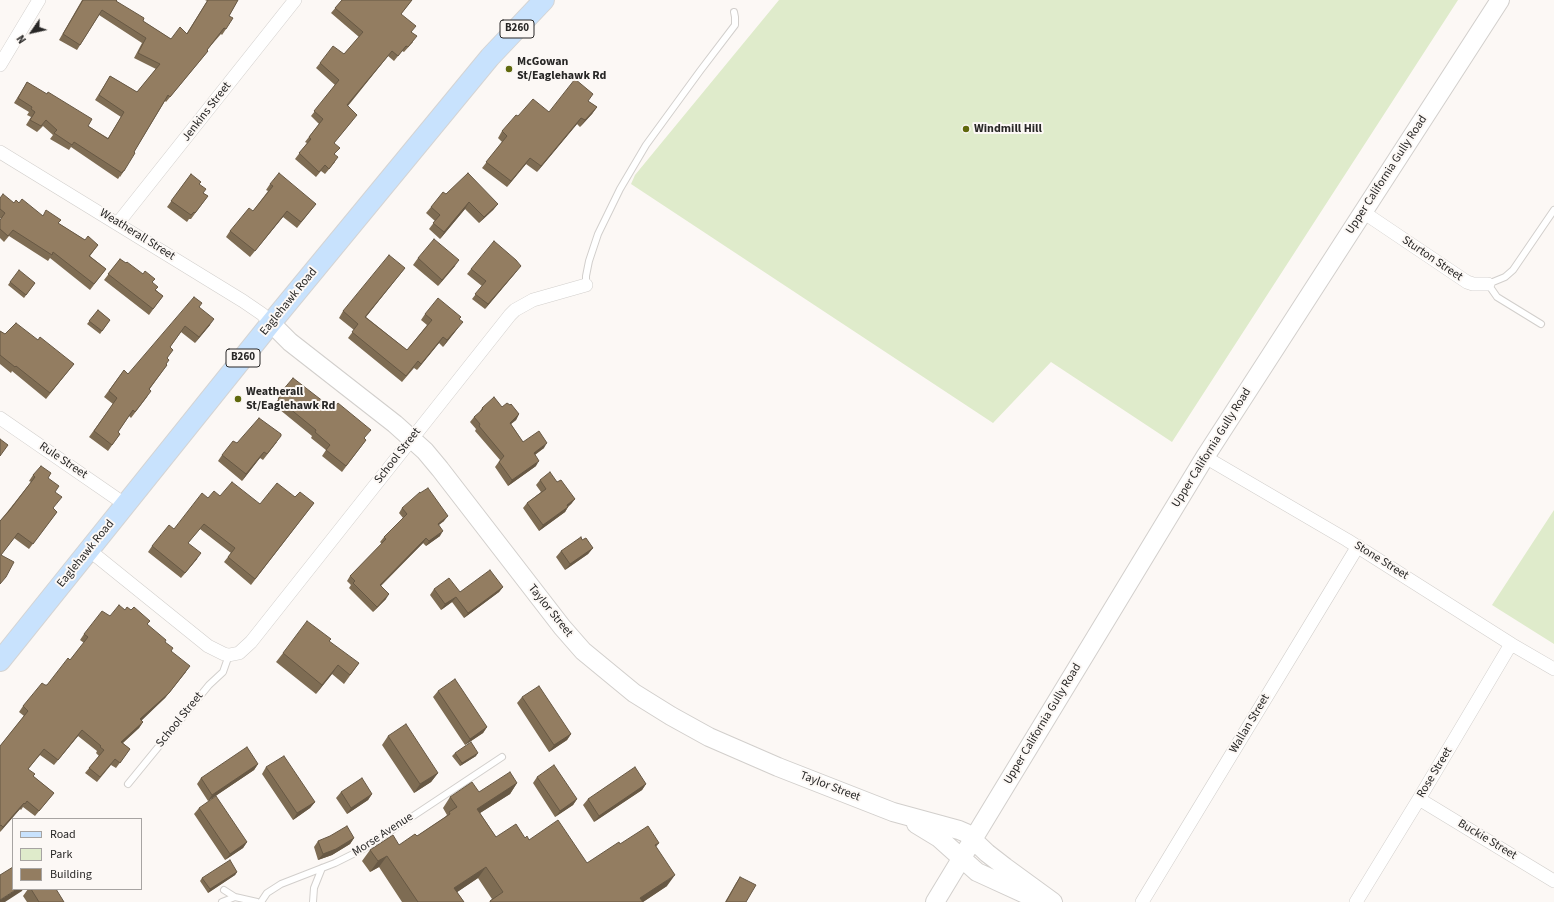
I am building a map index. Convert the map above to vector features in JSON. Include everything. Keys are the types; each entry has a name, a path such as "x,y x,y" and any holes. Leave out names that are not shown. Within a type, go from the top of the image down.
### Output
{"main road":[{"name":"Eaglehawk Road","path":"490,57 527,0"},
{"name":"Eaglehawk Road","path":"0,661 271,323 490,57 544,0"}],"street":[{"path":"0,65 39,0"},
{"name":"Jenkins Street","path":"118,223 295,0"},
{"name":"Upper California Gully Road","path":"935,902 1205,457 1500,0"},
{"name":"Weatherall Street","path":"0,152 243,301 262,314 271,323"},
{"name":"Sturton Street","path":"1363,212 1466,282 1473,284 1488,284"},
{"name":"School Street","path":"229,655 239,653 251,642 491,337 515,310 544,296 586,285"},
{"name":"Taylor Street","path":"271,323 284,337 412,438 440,468 562,627 583,651 634,693 709,737 778,767 893,812 960,830 973,839 999,862 1053,902"},
{"name":"Rule Street","path":"0,418 126,505"},
{"name":"Stone Street","path":"1205,457 1358,546 1511,644 1554,669"},
{"name":"Wallan Street","path":"1142,902 1358,546"},
{"path":"89,550 208,646 218,652 229,655"},
{"name":"Rose Street","path":"1356,902 1511,644"},
{"name":"Buckie Street","path":"1419,799 1554,882"},
{"name":"Taylor Street","path":"893,812 933,834 977,872 1042,902"}],"lane":[{"path":"586,285 589,261 598,234 620,189 646,145 700,70 736,25 736,17 734,12"},
{"path":"1541,324 1502,301 1493,292 1488,284 1505,277 1513,270 1554,210"},
{"name":"School Street","path":"128,784 209,685 223,672 229,655"},
{"name":"Morse Avenue","path":"261,902 267,893 281,884 335,863 365,848 502,757"},
{"path":"313,902 314,888 322,868"},
{"path":"224,890 235,897 257,902"},
{"path":"222,902 235,897"}],"green space":[{"path":"779,0 1458,0 1172,442 1051,362 993,423 631,184 635,175"},
{"path":"1554,510 1554,644 1492,605"}],"building":[{"path":"83,0 117,0 116,1 144,18 143,21 171,39 180,27 187,34 208,0 238,0 229,16 233,18 226,29 224,28 207,50 208,51 170,97 168,95 122,173 74,142 72,145 54,133 57,130 46,120 41,126 30,120 35,112 31,109 32,107 18,98 27,82 47,94 48,92 92,119 88,126 108,139 124,112 99,95 110,76 137,92 160,64 138,53 146,38 102,10 80,45 63,34"},
{"path":"342,0 412,0 401,14 416,26 411,32 417,36 398,56 392,51 347,105 357,115 334,143 340,148 334,154 338,157 329,169 325,165 319,172 299,153 311,139 309,137 323,119 314,111 339,80 320,63 333,46 344,54 363,32 335,8"},
{"path":"575,79 593,94 588,101 597,107 585,120 581,118 541,166 530,158 511,181 486,162 507,136 502,131 533,99 549,112"},
{"path":"279,173 316,204 301,222 287,211 255,251 230,231 249,208 253,211 273,186 270,184"},
{"path":"468,173 498,204 484,217 469,202 444,232 433,223 440,215 431,207 443,192 446,194"},
{"path":"191,174 201,182 199,184 206,189 203,193 208,196 195,213 194,212 191,215 171,201"},
{"path":"3,194 14,203 16,200 19,203 22,199 43,216 46,210 61,220 58,223 85,240 88,236 98,245 89,256 106,269 94,284 53,252 52,255 13,230 8,236 0,229 0,220 5,213 0,209 0,198"},
{"path":"434,239 459,260 442,280 418,258"},
{"path":"494,241 521,266 488,304 475,294 486,281 471,269"},
{"path":"389,255 405,268 365,317 407,350 432,320 425,314 438,298 461,317 459,319 463,322 447,340 443,337 421,364 418,361 406,376 352,332 358,324 343,311"},
{"path":"120,259 126,263 127,262 143,274 145,271 155,279 152,282 158,287 155,290 163,296 153,309 108,274"},
{"path":"19,270 35,283 26,295 10,282"},
{"path":"194,297 202,303 199,307 214,319 199,337 185,326 170,347 173,350 167,358 169,360 166,364 167,365 149,389 151,391 135,412 133,410 118,432 120,434 112,445 94,431 117,398 109,391 124,370 128,374"},
{"path":"98,310 110,320 102,331 89,321"},
{"path":"16,323 38,340 40,337 74,364 50,393 0,355 0,331 5,334"},
{"path":"293,378 333,409 338,403 371,430 364,438 366,440 346,466 326,450 330,445 315,432 316,430 278,399 284,392 282,391"},
{"path":"494,397 502,407 507,403 510,405 511,404 519,414 510,423 523,442 539,431 547,443 534,453 539,461 512,480 499,462 504,456 479,426 480,424 474,417"},
{"path":"259,418 281,434 281,436 267,454 264,452 246,474 222,455 233,441 237,443"},
{"path":"0,439 8,445 0,456"},
{"path":"41,466 51,473 48,478 59,486 55,492 62,497 53,508 57,512 33,544 18,533 1,555 14,562 6,577 0,584 0,521 35,477 33,475"},
{"path":"550,472 557,482 561,480 575,499 567,505 568,507 543,525 527,503 546,489 540,480"},
{"path":"232,482 260,504 277,483 295,497 300,492 314,503 255,579 228,557 235,548 204,524 188,543 201,553 185,573 152,546 169,525 174,529 202,493 208,498 214,491 220,496"},
{"path":"428,488 448,516 438,524 443,531 429,541 426,538 380,585 389,594 377,607 353,583 355,581 350,576 386,539 384,537 407,514 402,508 420,492"},
{"path":"581,537 582,540 586,538 593,548 570,564 561,551"},
{"path":"490,570 503,587 468,613 456,597 445,604 434,589 449,578 460,592"},
{"path":"119,605 125,610 127,607 131,610 134,607 150,621 147,624 173,648 171,651 190,666 169,693 140,719 143,722 121,742 130,749 120,763 115,759 100,777 89,768 104,750 82,730 58,760 44,749 28,769 35,774 33,776 54,793 39,811 27,801 3,827 1,825 0,826 0,746 28,711 23,706 42,683 47,685 68,658 70,660 88,637 84,634 102,611 110,616"},
{"path":"307,621 331,639 329,641 359,663 350,675 338,665 322,685 283,653"},
{"path":"455,679 487,727 470,739 438,691"},
{"path":"539,686 571,734 554,745 522,697"},
{"path":"406,724 438,773 420,784 388,736"},
{"path":"471,742 478,753 462,763 455,753"},
{"path":"247,747 258,764 212,795 201,778"},
{"path":"284,756 315,802 297,813 266,767"},
{"path":"554,765 577,799 560,811 537,777"},
{"path":"635,767 646,784 599,816 588,799"},
{"path":"510,772 517,783 477,809 496,837 516,824 525,838 527,836 529,840 558,820 587,863 619,842 620,844 648,826 659,843 655,845 675,875 640,898 643,902 491,902 490,901 503,892 486,867 454,888 464,902 418,902 387,856 378,861 370,850 393,835 399,845 415,834 417,836 450,814 449,812 457,807 450,797 472,782 479,792"},
{"path":"362,778 372,794 351,808 341,792"},
{"path":"216,796 247,842 230,854 199,808"},
{"path":"347,826 354,838 336,849 323,854 318,841"},
{"path":"230,860 237,872 210,889 202,878"},
{"path":"12,868 12,890 15,890 0,900 0,875"},
{"path":"740,877 756,885 746,902 726,902"},
{"path":"32,890 57,890 64,902 39,902"}],"place":[{"name":"McGowan St/Eaglehawk Rd","path":"509,69"},
{"name":"Windmill Hill","path":"966,129"},
{"name":"Weatherall St/Eaglehawk Rd","path":"238,399"}]}
